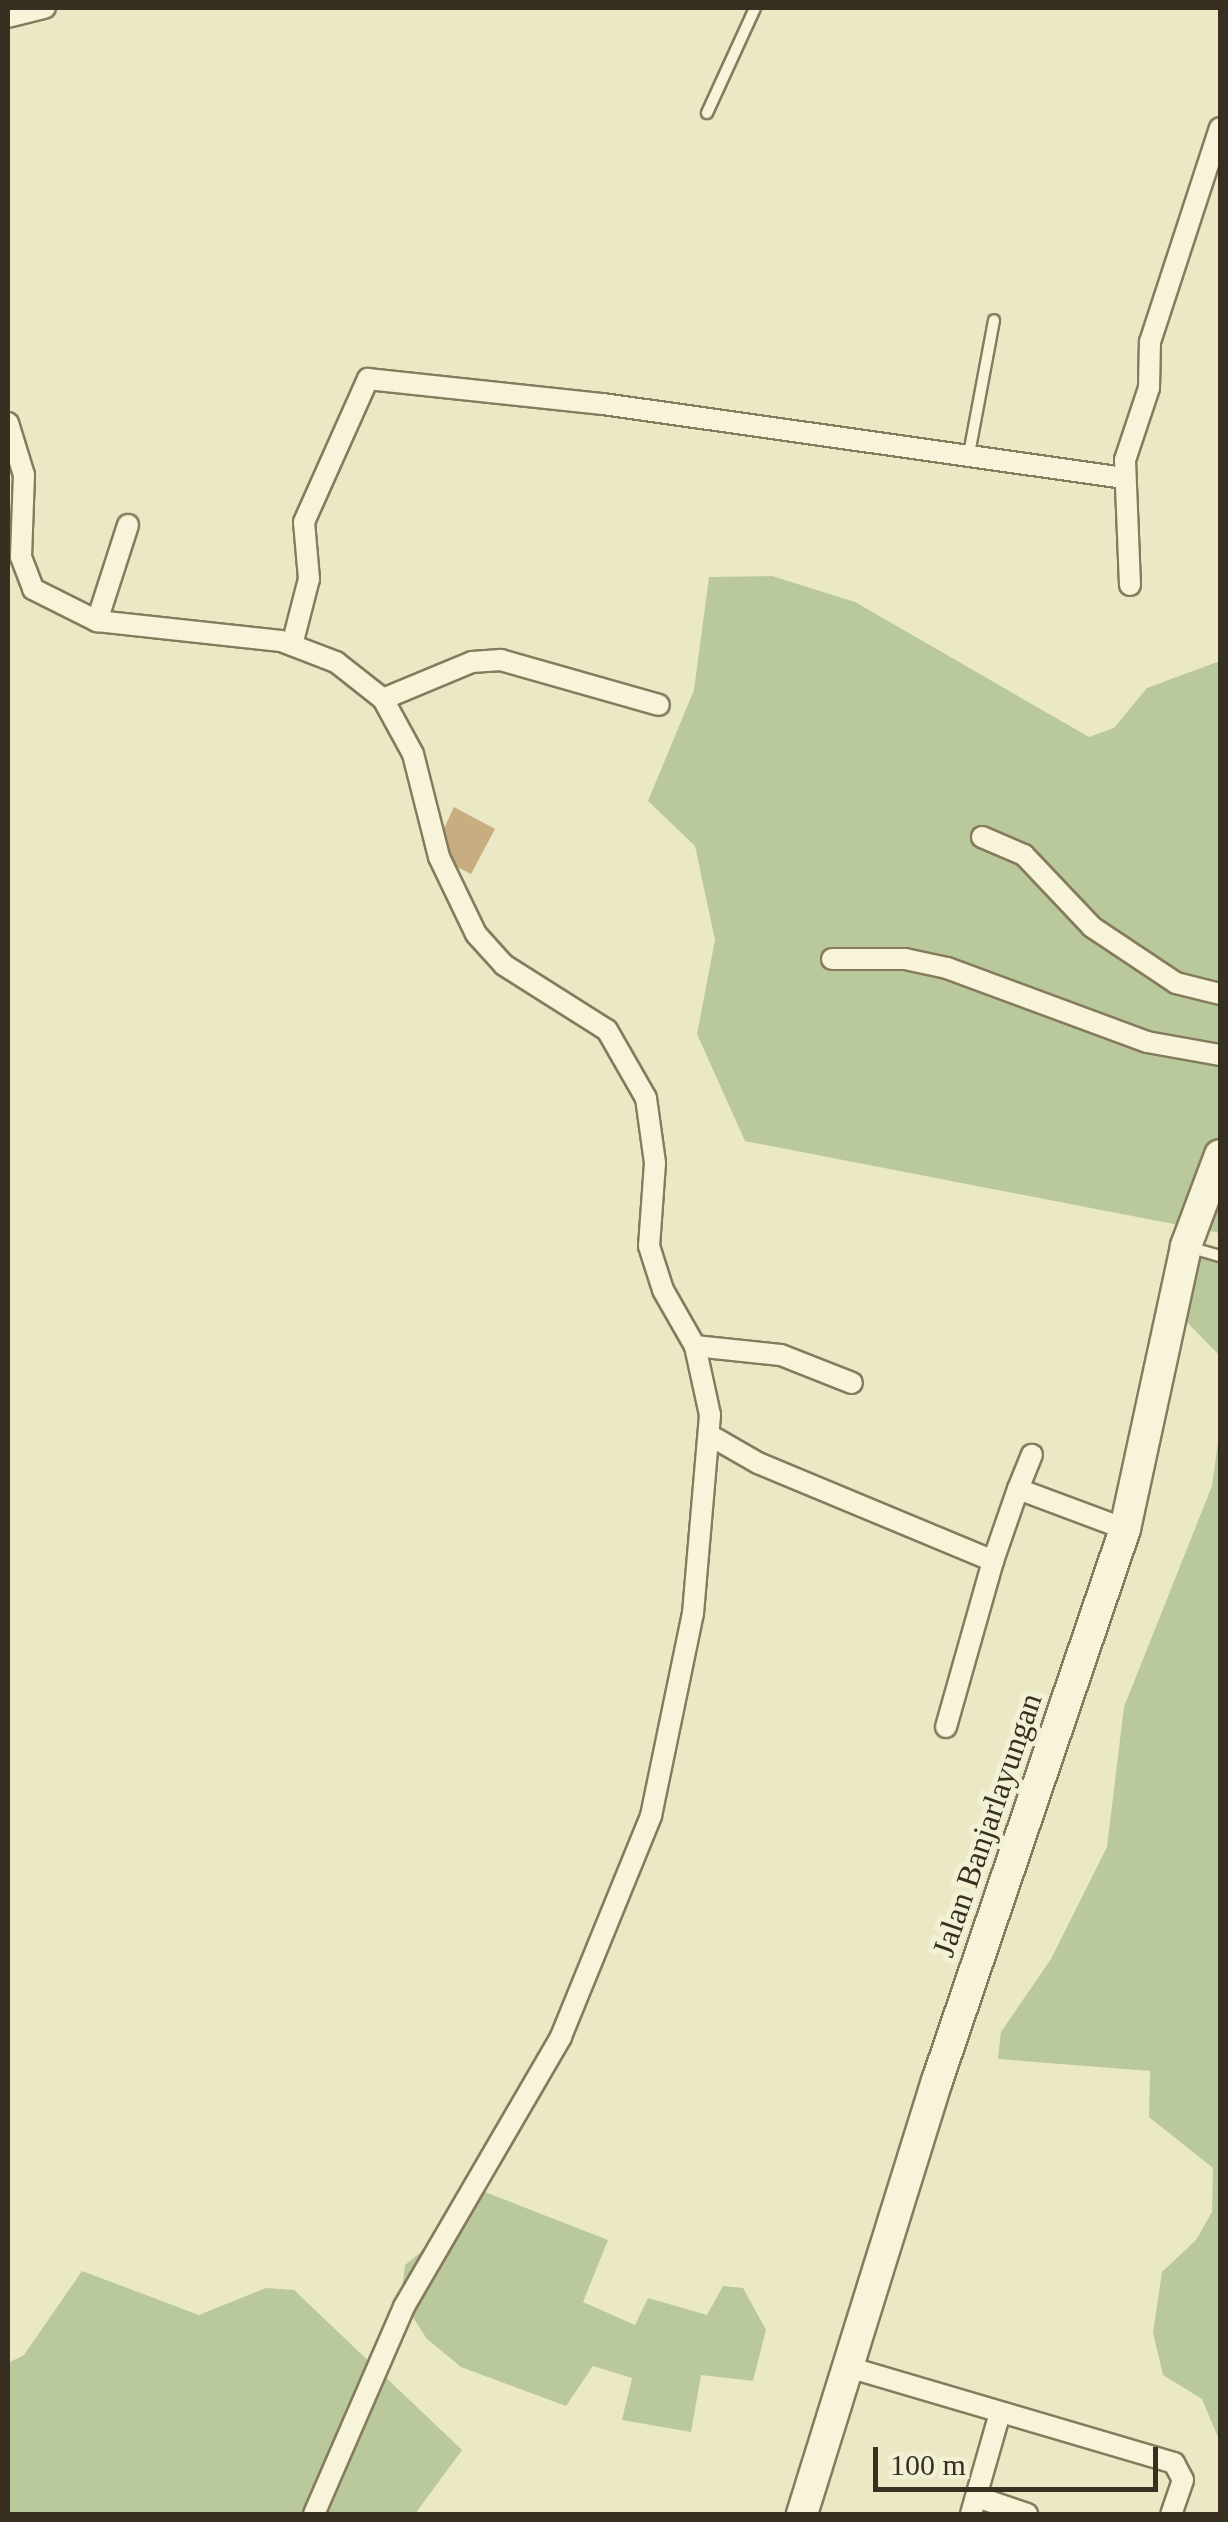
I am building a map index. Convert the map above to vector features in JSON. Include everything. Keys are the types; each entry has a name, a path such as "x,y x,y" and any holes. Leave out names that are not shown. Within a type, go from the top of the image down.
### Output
{"street":[{"path":"8,17 45,8"},
{"path":"1130,585 1124,478 1149,388 1150,342 1220,128"},
{"path":"292,645 309,579 304,522 368,379 969,454 1124,478"},
{"path":"8,423 24,475 22,570 48,600 97,621 292,645 336,662 384,699 413,754 454,899 476,934 504,965 607,1030 639,1084 654,1132 652,1256 695,1346 712,1436 693,1613 651,1816 561,2037 404,2307 314,2514"},
{"path":"97,621 128,525"},
{"path":"384,699 472,662 501,660 658,705"},
{"path":"982,837 1024,854 1092,927 1176,983 1220,994"},
{"path":"832,960 905,958 947,968 1147,1042 1220,1055"},
{"name":"Jalan Banjarlayungan","path":"802,2514 1125,1529 1186,1246 1220,1155"},
{"path":"695,1346 780,1355 852,1383"},
{"path":"712,1436 758,1464 993,1562"},
{"path":"946,1728 993,1562 1032,1455"},
{"path":"1018,1489 1125,1529"},
{"path":"848,2367 1174,2463 1184,2474 1171,2514"},
{"path":"1000,2413 974,2506 1027,2514"}],"lane":[{"path":"707,113 755,8"},
{"path":"969,454 994,320"},
{"path":"1186,1246 1220,1256"}],"green space":[{"path":"772,576 855,602 1089,737 1114,728 1147,688 1220,661 1220,1233 745,1141 697,1034 715,940 695,846 648,801 694,690 709,577"},
{"path":"1187,1248 1220,1255 1220,1356 1179,1314"},
{"path":"1220,1427 1220,2442 1202,2399 1163,2375 1153,2333 1162,2272 1196,2240 1212,2212 1213,2168 1149,2117 1150,2071 998,2059 1001,2032 1051,1959 1107,1847 1124,1707 1212,1486"},
{"path":"472,2187 608,2240 583,2302 635,2325 648,2298 707,2315 723,2286 743,2288 766,2330 753,2381 701,2375 691,2432 622,2420 632,2378 593,2366 566,2406 461,2367 427,2339 401,2299 405,2265 432,2243"},
{"path":"82,2271 199,2315 266,2288 294,2290 462,2450 415,2514 8,2514 8,2363 24,2355"}],"building":[{"path":"454,807 495,829 471,874 447,862 440,837"}]}
